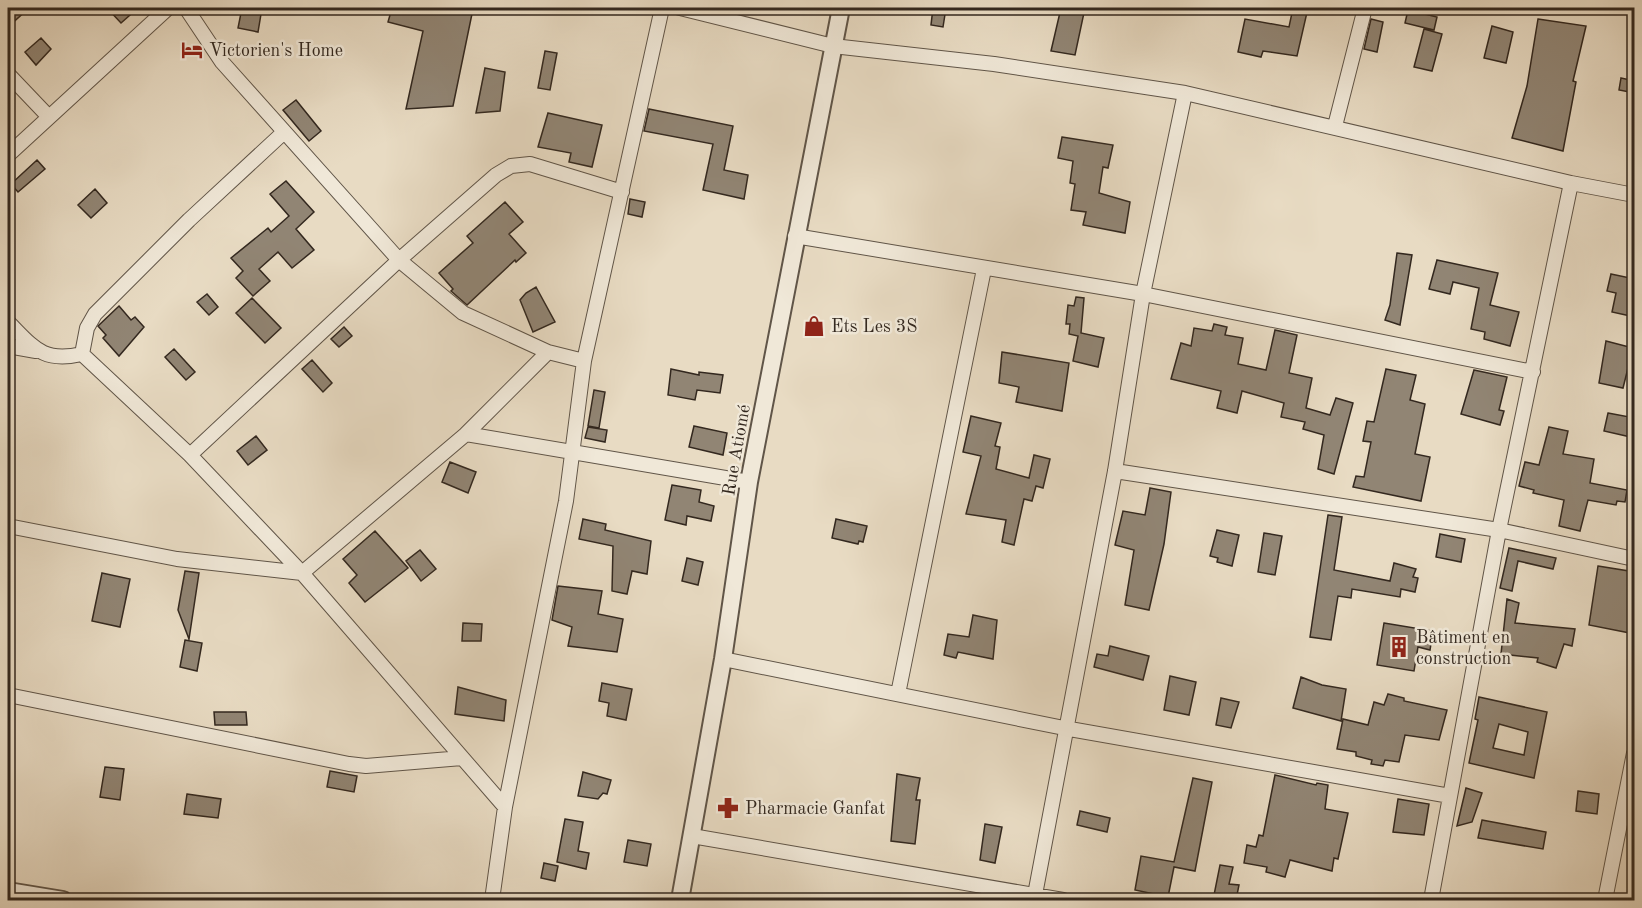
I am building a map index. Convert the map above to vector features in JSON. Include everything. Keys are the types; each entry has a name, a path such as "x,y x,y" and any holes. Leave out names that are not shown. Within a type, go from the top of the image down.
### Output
{"street":[{"path":"8,155 168,8"},
{"path":"186,8 222,62 283,133 399,260 463,313 548,352 584,361"},
{"path":"492,900 505,807 536,659 573,452 584,361 662,8"},
{"path":"680,8 833,46 1017,67 1185,93 1335,126 1571,183 1635,195"},
{"name":"Rue Atiomé","path":"680,900 723,659 749,482 841,8"},
{"path":"1335,126 1365,8"},
{"path":"8,74 48,116"},
{"path":"1034,898 1064,728 1115,471 1143,294 1185,93"},
{"path":"82,354 87,328 95,314 189,220 283,133"},
{"path":"190,455 399,260 496,174 511,166 530,164 622,192"},
{"path":"1431,900 1499,530 1571,183"},
{"path":"795,236 1143,294 1533,372"},
{"path":"898,694 984,269"},
{"path":"8,322 38,352"},
{"path":"8,346 38,352 51,358 82,354"},
{"path":"8,526 177,559 302,573 465,434 548,352"},
{"path":"82,354 190,455 302,573 505,807"},
{"path":"465,434 749,482"},
{"path":"1115,471 1499,530 1635,559"},
{"path":"723,659 1064,728 1450,796"},
{"path":"8,695 349,764 366,766 462,758"},
{"path":"1605,900 1635,753"},
{"path":"692,836 1034,898 1064,900"},
{"path":"8,891 63,900"}],"building":[{"path":"8,8 29,8 8,27"},
{"path":"107,8 138,8 121,23"},
{"path":"242,8 262,8 258,32 238,28"},
{"path":"392,8 473,9 453,106 406,109 423,31 388,22"},
{"path":"933,8 946,8 943,27 931,25"},
{"path":"1061,8 1085,8 1075,55 1051,51"},
{"path":"1293,8 1308,8 1297,56 1263,51 1261,57 1238,52 1245,19 1289,27"},
{"path":"1408,10 1437,17 1434,30 1405,23"},
{"path":"1371,19 1383,22 1377,52 1364,49"},
{"path":"1538,19 1586,26 1573,81 1576,82 1563,151 1512,138 1527,86"},
{"path":"1492,26 1513,32 1506,63 1484,58"},
{"path":"1424,29 1442,34 1432,71 1414,67"},
{"path":"41,38 51,49 36,65 25,52"},
{"path":"545,51 557,53 550,90 538,88"},
{"path":"485,68 505,72 500,111 476,113"},
{"path":"1621,78 1635,81 1635,93 1619,90"},
{"path":"296,100 321,131 309,141 283,110"},
{"path":"649,109 733,126 724,170 748,175 744,199 703,190 713,144 644,131"},
{"path":"548,113 602,125 592,167 569,162 571,153 538,147"},
{"path":"1062,137 1113,145 1108,168 1103,167 1099,193 1130,202 1125,233 1083,225 1086,212 1071,210 1075,184 1070,183 1073,161 1058,158"},
{"path":"37,160 45,169 18,192 11,184"},
{"path":"286,181 314,212 296,229 314,250 292,268 278,252 259,269 270,281 253,296 236,278 243,271 231,258 268,228 271,232 289,216 270,194"},
{"path":"95,189 107,203 91,218 78,205"},
{"path":"630,199 645,202 642,217 628,214"},
{"path":"505,202 523,222 509,234 526,253 516,262 515,260 467,305 451,291 453,289 439,273 473,243 467,236"},
{"path":"1397,253 1412,255 1400,325 1385,320 1390,305"},
{"path":"1437,260 1498,273 1490,305 1519,312 1510,346 1484,339 1485,332 1471,329 1479,288 1453,282 1450,294 1429,289"},
{"path":"1611,274 1635,279 1635,317 1612,312 1616,293 1607,291"},
{"path":"536,287 555,322 533,332 520,300"},
{"path":"207,294 218,307 209,315 197,302"},
{"path":"1076,297 1084,298 1081,333 1104,338 1098,367 1073,361 1078,336 1069,334 1070,324 1066,324 1068,305 1074,306"},
{"path":"252,298 281,328 265,343 236,313"},
{"path":"119,306 131,320 135,317 144,327 119,356 103,338 106,335 98,326"},
{"path":"1214,324 1227,327 1225,335 1243,338 1238,364 1266,370 1275,330 1297,335 1289,373 1312,378 1306,408 1330,415 1336,398 1353,403 1334,474 1318,469 1324,435 1303,429 1305,422 1281,417 1284,403 1242,391 1237,413 1217,408 1221,391 1171,379 1181,343 1191,346 1194,328 1212,331"},
{"path":"344,327 352,336 339,347 331,339"},
{"path":"1606,341 1633,348 1623,388 1599,383"},
{"path":"174,349 195,372 186,380 165,357"},
{"path":"1002,352 1069,363 1062,411 1016,402 1019,387 999,383"},
{"path":"312,360 332,383 323,392 302,369"},
{"path":"671,369 699,375 699,372 723,375 720,393 697,390 695,400 668,395"},
{"path":"1386,369 1416,375 1410,400 1425,404 1415,454 1430,457 1421,501 1353,487 1356,476 1364,477 1371,442 1363,441 1367,421 1374,422"},
{"path":"1474,370 1507,377 1499,410 1504,411 1500,425 1461,414"},
{"path":"594,390 605,392 599,428 588,426"},
{"path":"1608,413 1635,418 1635,438 1604,431"},
{"path":"971,416 1001,423 995,446 1000,447 996,469 1029,478 1034,455 1050,459 1043,488 1036,486 1032,501 1024,499 1014,545 1002,542 1006,520 966,514 981,456 963,452"},
{"path":"694,426 727,433 723,455 689,447"},
{"path":"588,427 607,430 605,442 585,438"},
{"path":"1549,427 1568,431 1563,454 1594,459 1590,483 1627,490 1625,502 1617,501 1616,505 1588,500 1580,531 1559,526 1564,500 1533,493 1534,490 1519,486 1525,462 1539,465"},
{"path":"256,436 267,450 248,465 237,451"},
{"path":"450,462 476,472 468,493 442,482"},
{"path":"672,485 701,490 699,502 714,506 711,521 687,516 686,525 665,520"},
{"path":"1150,488 1171,492 1164,544 1149,610 1125,605 1134,550 1115,545 1123,511 1145,515"},
{"path":"1328,515 1342,517 1334,570 1390,581 1394,563 1416,569 1413,577 1418,578 1415,592 1401,589 1400,597 1352,589 1351,598 1338,596 1331,640 1310,637"},
{"path":"583,519 606,524 605,530 651,541 647,574 632,571 627,594 612,591 613,546 579,539"},
{"path":"836,519 867,526 863,542 859,541 858,544 832,538"},
{"path":"1217,530 1239,535 1232,566 1217,562 1218,558 1210,556"},
{"path":"375,531 408,568 365,602 349,583 357,575 343,559"},
{"path":"1264,533 1282,536 1275,575 1258,572"},
{"path":"1440,534 1465,539 1461,562 1436,557"},
{"path":"1509,548 1556,558 1553,569 1518,561 1512,591 1500,588"},
{"path":"420,550 436,569 421,581 406,561"},
{"path":"687,558 703,562 698,585 682,581"},
{"path":"1598,566 1635,572 1635,634 1589,625"},
{"path":"185,571 199,573 189,639 178,610"},
{"path":"102,573 130,579 120,627 92,621"},
{"path":"558,586 602,591 598,614 623,619 617,652 568,646 572,627 552,620"},
{"path":"1507,599 1519,603 1515,623 1575,629 1572,646 1564,644 1556,668 1537,662 1538,658 1501,654"},
{"path":"973,615 997,620 993,659 958,652 956,658 944,655 948,634 969,637"},
{"path":"463,623 482,624 481,641 462,641"},
{"name":"Bâtiment en construction","path":"1384,623 1433,631 1430,650 1418,647 1414,671 1377,665"},
{"path":"185,640 202,643 197,671 180,667"},
{"path":"1110,646 1149,656 1143,680 1094,667 1097,654 1108,656"},
{"path":"1170,676 1196,682 1189,715 1164,710"},
{"path":"1301,677 1322,685 1346,689 1341,721 1293,708"},
{"path":"602,683 632,689 626,720 607,716 609,703 599,701"},
{"path":"458,687 506,700 504,721 455,714"},
{"path":"1388,694 1404,698 1404,701 1447,710 1439,740 1405,735 1399,762 1385,760 1383,766 1371,764 1372,760 1356,756 1356,752 1337,749 1343,719 1368,725 1374,702 1384,705"},
{"path":"1479,697 1547,712 1534,778 1469,763 1478,720 1475,719","holes":["1499,724 1528,732 1524,755 1493,748"]},
{"path":"1221,698 1239,702 1231,728 1216,725"},
{"path":"214,712 246,712 247,725 215,725"},
{"path":"105,767 124,769 120,800 100,797"},
{"path":"330,771 357,776 354,792 327,787"},
{"path":"583,772 611,780 607,794 603,793 598,799 578,796"},
{"path":"897,774 920,778 916,800 920,800 915,844 891,841"},
{"path":"1275,775 1316,785 1317,783 1328,785 1325,809 1348,813 1338,859 1334,858 1332,871 1290,860 1285,877 1266,872 1267,867 1244,863 1247,845 1256,847 1259,835 1263,836"},
{"path":"1193,778 1212,782 1195,871 1174,867 1168,897 1135,890 1141,856 1174,862"},
{"path":"1466,788 1482,793 1472,822 1457,826"},
{"path":"1578,791 1599,794 1597,814 1576,811"},
{"path":"187,794 221,799 218,818 184,814"},
{"path":"1398,799 1429,804 1424,835 1393,832"},
{"path":"1080,811 1110,818 1107,832 1077,825"},
{"path":"565,819 583,822 578,851 589,853 586,869 557,862"},
{"path":"1482,820 1546,832 1543,849 1478,838"},
{"path":"985,824 1002,827 995,863 980,860"},
{"path":"628,840 651,844 647,866 624,862"},
{"path":"544,863 558,866 555,881 541,878"},
{"path":"1220,865 1233,867 1229,884 1239,885 1236,900 1213,900"}],"place":[{"name":"Victorien's Home","path":"192,50"},
{"name":"Ets Les 3S","path":"814,326"},
{"name":"Bâtiment en construction","path":"1399,647"},
{"name":"Pharmacie Ganfat","path":"728,808"}]}
